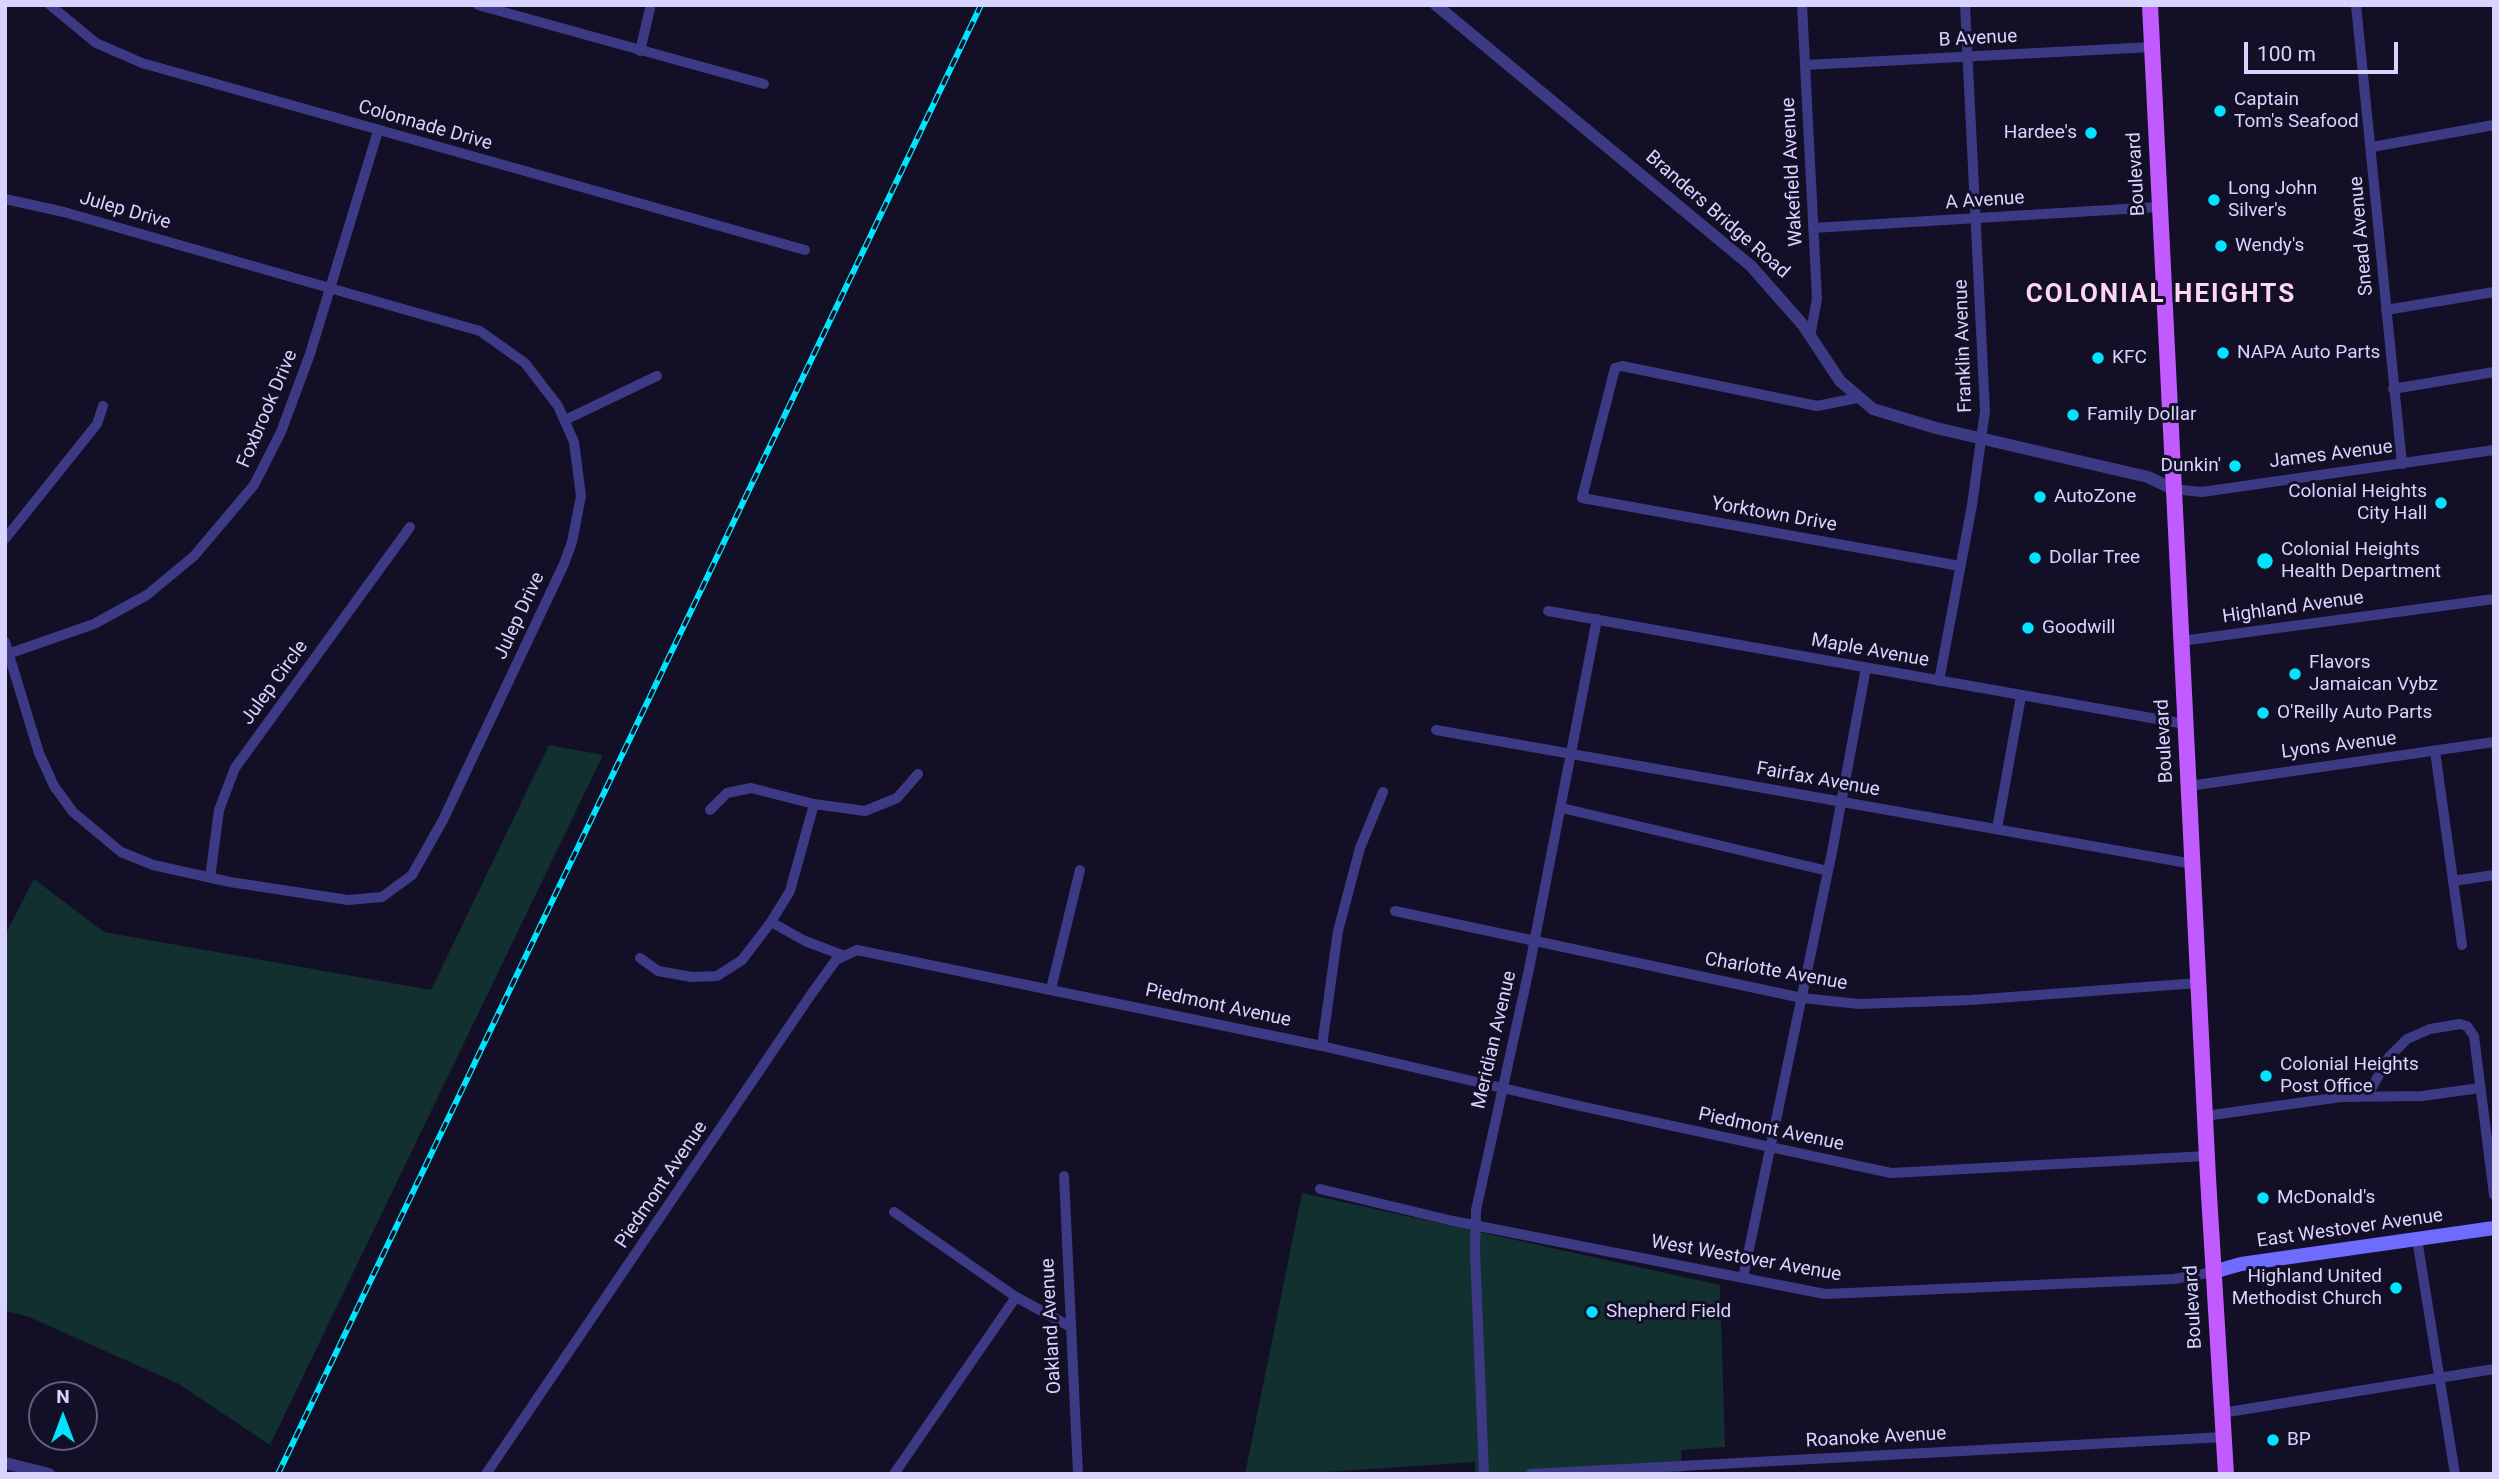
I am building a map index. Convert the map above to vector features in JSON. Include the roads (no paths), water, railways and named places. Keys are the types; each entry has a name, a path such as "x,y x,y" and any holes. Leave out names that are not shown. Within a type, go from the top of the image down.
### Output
{"main road":[{"name":"Boulevard","path":"2150,5 2213,1272 2227,1474"},
{"name":"East Westover Avenue","path":"2213,1272 2241,1264 2494,1228"}],"street":[{"name":"Colonnade Drive","path":"50,5 77,30 113,52 378,131 805,250"},
{"path":"478,5 764,84"},
{"name":"Branders Bridge Road","path":"1436,5 1751,266 1783,300 1840,381 1857,398 1873,408 1903,420 2148,477 2173,489"},
{"name":"Wakefield Avenue","path":"1802,5 1817,311 1811,337"},
{"name":"Franklin Avenue","path":"1939,681 1983,438 1985,395 1965,5"},
{"name":"Snead Avenue","path":"2356,5 2402,464"},
{"path":"640,51 650,8"},
{"name":"B Avenue","path":"1805,65 2152,47"},
{"path":"2372,147 2494,125"},
{"name":"Foxbrook Drive","path":"7,655 94,624 138,600 173,575 219,530 254,485 281,432 332,287 378,131"},
{"name":"Julep Drive","path":"5,199 34,203 480,331 503,346 537,375 565,420 581,476 579,516 572,542 443,820 412,875 382,897 348,901 210,878 136,860 107,842 73,812 54,786 39,753 5,642"},
{"name":"A Avenue","path":"1813,228 2159,207"},
{"path":"2386,310 2494,292"},
{"name":"Yorktown Drive","path":"1857,398 1817,406 1622,366 1615,368 1582,498 1960,566"},
{"path":"2393,389 2494,372"},
{"path":"565,420 657,376"},
{"path":"5,539 97,424 103,406"},
{"name":"James Avenue","path":"2173,489 2202,492 2494,450"},
{"name":"Julep Circle","path":"210,878 219,810 235,768 410,527"},
{"name":"Highland Avenue","path":"2181,641 2494,598"},
{"name":"Maple Avenue","path":"1548,611 2185,724"},
{"name":"Meridian Avenue","path":"1484,1474 1475,1225 1562,808 1597,620"},
{"path":"1743,1278 1828,871 1866,668"},
{"path":"1997,830 2021,696"},
{"name":"Fairfax Avenue","path":"1436,730 2193,864"},
{"name":"Lyons Avenue","path":"2189,786 2494,742"},
{"path":"2435,751 2462,945"},
{"path":"710,810 727,793 751,788 814,804 865,811 878,809 897,798 918,774"},
{"path":"1322,1046 1338,932 1360,848 1384,792"},
{"path":"640,958 658,971 692,977 717,976 742,960 771,922 794,881 814,804"},
{"path":"1562,808 1828,871"},
{"path":"1051,989 1080,870"},
{"path":"2453,881 2494,875"},
{"name":"Charlotte Avenue","path":"1395,911 1802,998 1859,1004 2199,983"},
{"path":"771,922 842,955"},
{"name":"Piedmont Avenue","path":"486,1474 812,993 842,955 866,951 1322,1046 1771,1148 1910,1174 2207,1156"},
{"path":"2367,1096 2389,1057 2407,1039 2430,1029 2460,1024 2467,1026 2474,1036 2494,1195"},
{"path":"2205,1116 2367,1096 2422,1096 2480,1088"},
{"name":"Oakland Avenue","path":"1064,1176 1078,1474"},
{"name":"West Westover Avenue","path":"1320,1189 1475,1225 1743,1278 1839,1294 2174,1279 2213,1272"},
{"path":"894,1212 1017,1297 1069,1326"},
{"path":"2417,1239 2455,1474"},
{"path":"894,1474 1017,1297"},
{"path":"2222,1413 2494,1369"},
{"name":"Roanoke Avenue","path":"1531,1474 2224,1437"},
{"path":"5,1463 49,1474"}],"railway":[{"path":"278,1474 981,5"}],"place":[{"name":"Captain Tom's Seafood","path":"2220,111"},
{"name":"Hardee's","path":"2091,133"},
{"name":"Long John Silver's","path":"2214,200"},
{"name":"Wendy's","path":"2221,246"},
{"name":"NAPA Auto Parts","path":"2223,353"},
{"name":"KFC","path":"2098,358"},
{"name":"Family Dollar","path":"2073,415"},
{"name":"Dunkin'","path":"2235,466"},
{"name":"AutoZone","path":"2040,497"},
{"name":"Colonial Heights City Hall","path":"2441,503"},
{"name":"Dollar Tree","path":"2035,558"},
{"name":"Colonial Heights Health Department","path":"2265,561"},
{"name":"Goodwill","path":"2028,628"},
{"name":"Flavors Jamaican Vybz","path":"2295,674"},
{"name":"O'Reilly Auto Parts","path":"2263,713"},
{"name":"Colonial Heights Post Office","path":"2266,1076"},
{"name":"McDonald's","path":"2263,1198"},
{"name":"Highland United Methodist Church","path":"2396,1288"},
{"name":"Shepherd Field","path":"1592,1312"},
{"name":"BP","path":"2273,1440"}],"district":[{"name":"COLONIAL HEIGHTS","path":"2161,295"}]}
